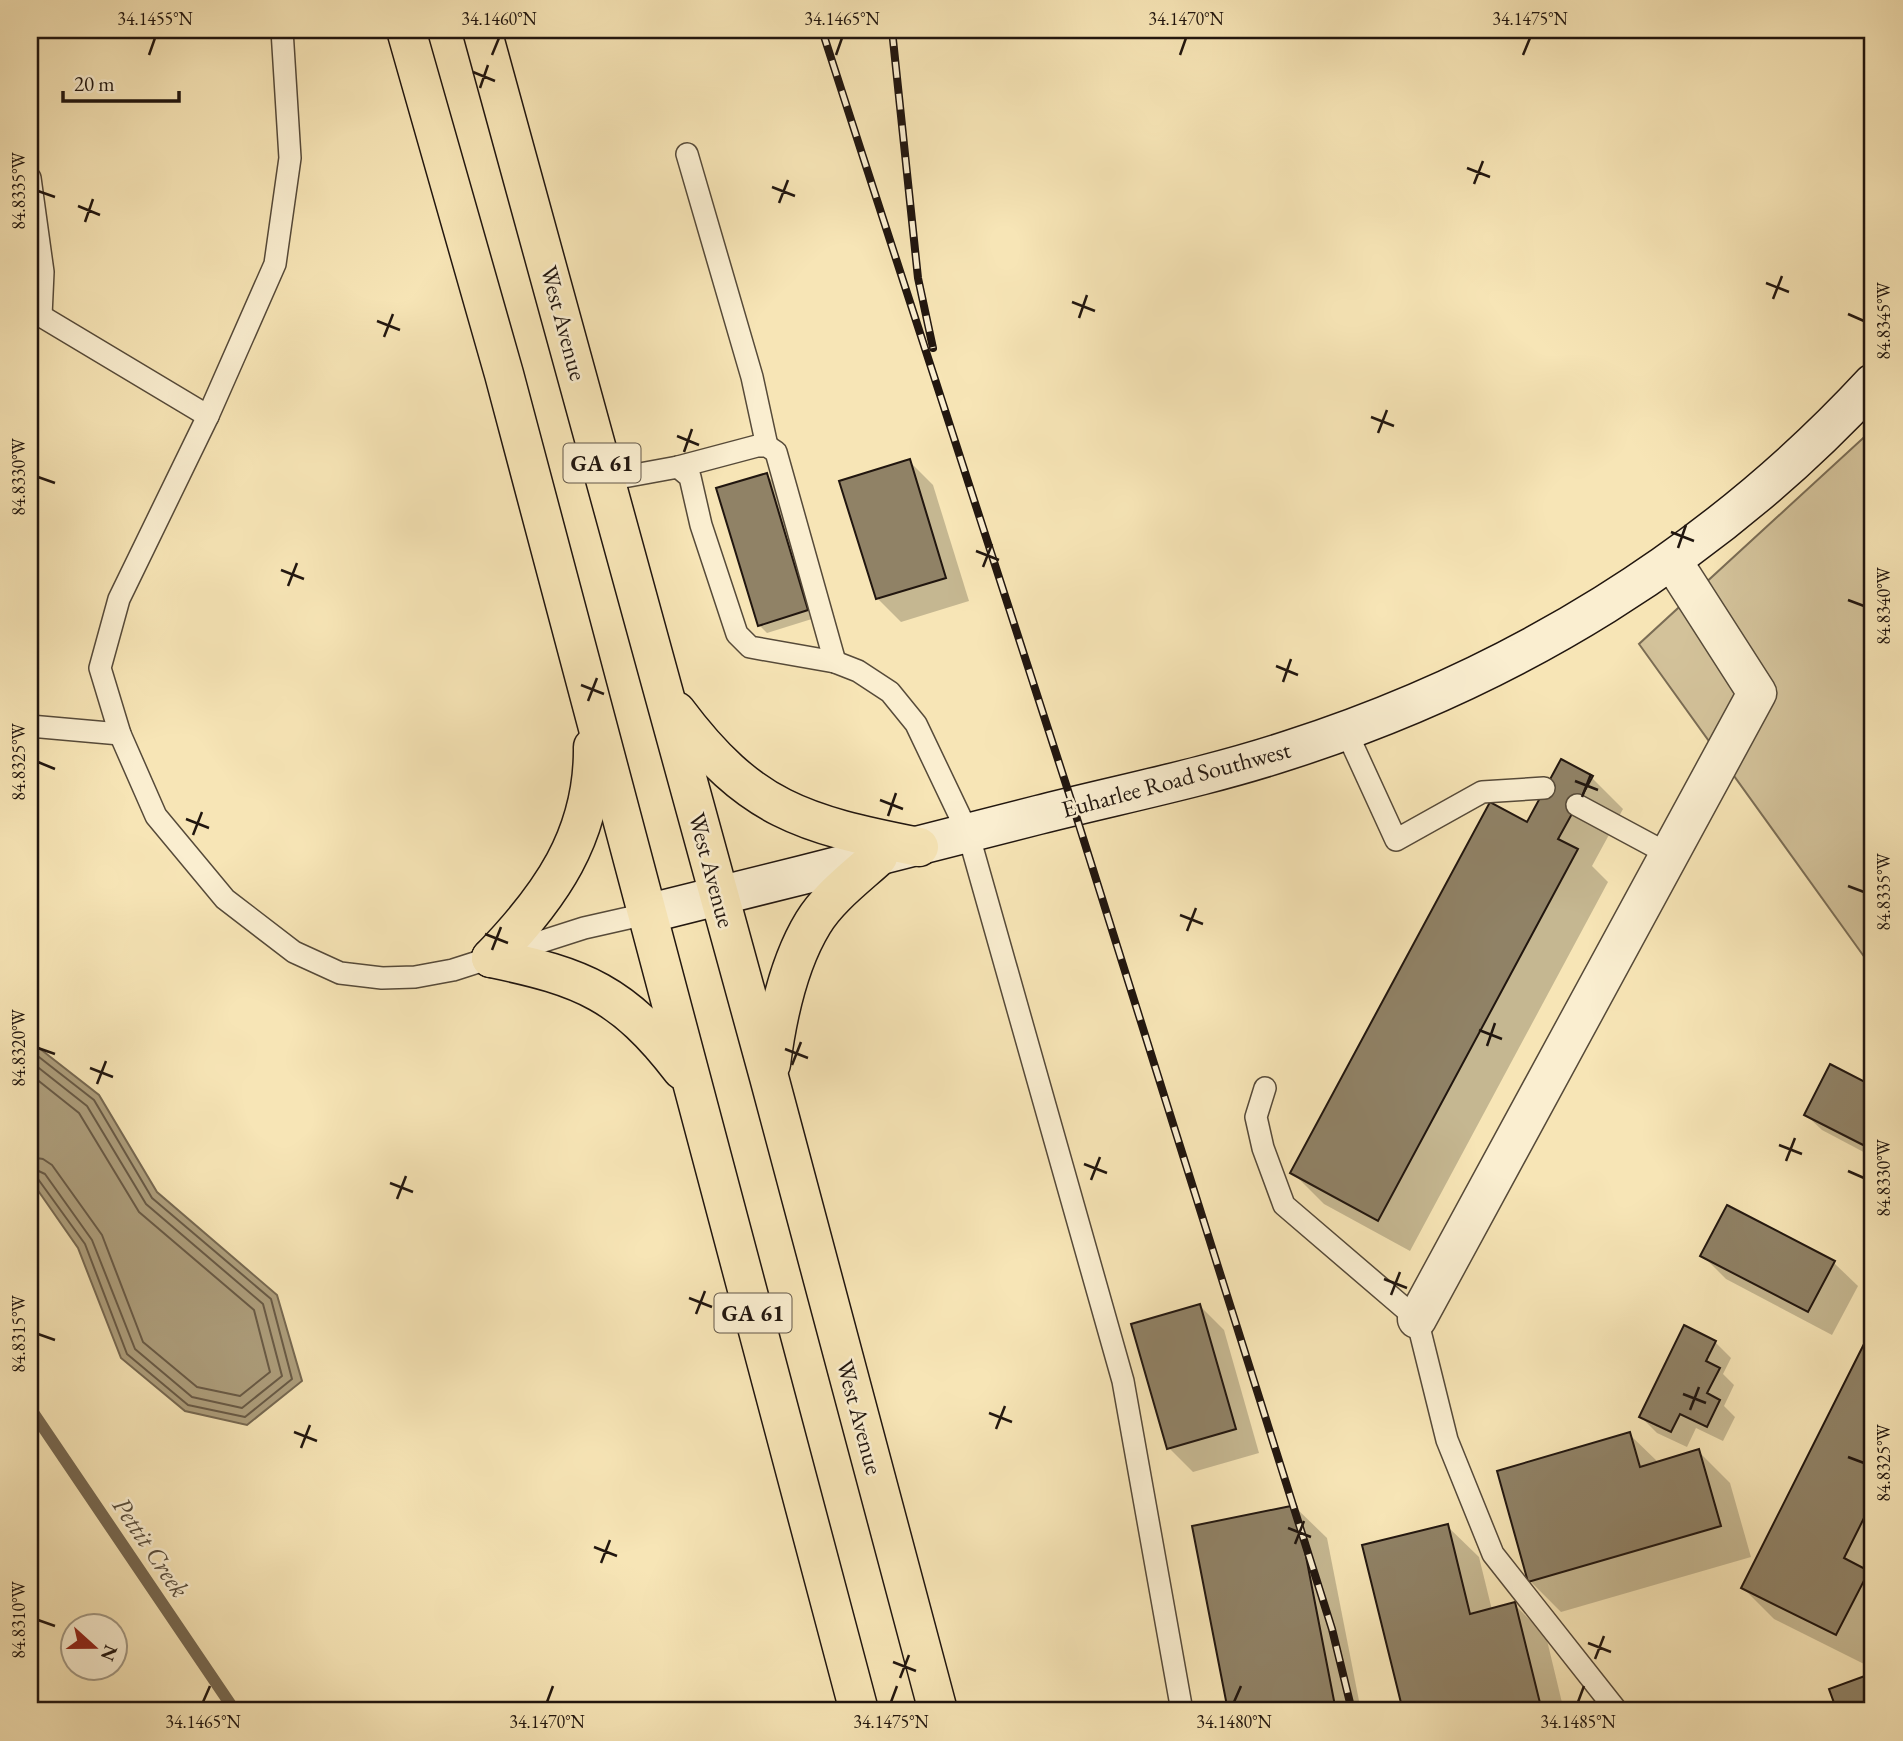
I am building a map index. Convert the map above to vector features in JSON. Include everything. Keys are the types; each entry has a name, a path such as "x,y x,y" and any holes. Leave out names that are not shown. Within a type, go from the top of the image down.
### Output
{"main road":[{"name":"GA 61","path":"406,30 504,374 859,1711"},
{"name":"West Avenue","path":"482,30 769,1077 938,1711"},
{"name":"Euharlee Road Southwest","path":"646,914 878,858 1221,769 1346,730 1516,657 1615,601 1673,562 1781,473 1873,383"},
{"path":"1418,1319 1757,693 1673,562"},
{"path":"666,698 704,747 731,775 758,795 804,819 852,834 919,847"},
{"path":"593,713 593,771 583,820 568,860 544,900 491,958 570,977 603,994 659,1040 691,1081"},
{"path":"769,1077 783,997 813,922 841,891 878,858"}],"lane":[{"path":"282,30 290,158 275,264 208,416 119,599 100,668 120,734 156,816 225,899 294,952 340,973 382,978 415,977 491,958 584,928 646,914"},
{"path":"687,154 752,377 768,446 776,452 835,662"},
{"path":"30,178 43,272 35,317 208,416"},
{"path":"607,480 768,446"},
{"path":"678,467 691,477 701,525 737,634 750,647 835,662 858,671 890,692 916,724 968,833 1123,1381 1182,1711"},
{"path":"30,726 120,734"},
{"path":"1346,730 1396,840 1482,792 1544,788"},
{"path":"1577,805 1670,855"},
{"path":"1265,1088 1256,1117 1263,1148 1284,1205 1418,1319 1447,1440 1493,1554 1617,1711"}],"shaded area":[{"path":"1873,429 1873,969 1639,644"}],"water":[{"path":"30,1041 99,1095 157,1192 277,1295 302,1381 247,1425 185,1411 121,1358 78,1248 30,1179"}],"building":[{"path":"910,459 946,578 876,599 839,481"},
{"path":"767,473 808,610 758,626 716,488"},
{"path":"1561,759 1593,776 1558,839 1578,849 1378,1221 1290,1173 1490,802 1527,822"},
{"path":"1830,1064 1873,1086 1873,1150 1804,1115"},
{"path":"1727,1205 1835,1261 1808,1312 1700,1256"},
{"path":"1200,1304 1236,1429 1167,1449 1131,1324"},
{"path":"1684,1325 1716,1341 1706,1361 1720,1368 1707,1393 1720,1400 1707,1427 1680,1414 1671,1432 1639,1417"},
{"path":"1865,1342 1873,1347 1873,1500 1844,1558 1869,1571 1836,1635 1741,1588"},
{"path":"1630,1432 1640,1467 1699,1449 1721,1526 1528,1582 1497,1471"},
{"path":"1296,1505 1336,1711 1228,1711 1192,1526"},
{"path":"1448,1524 1470,1614 1515,1602 1542,1711 1403,1711 1362,1545"},
{"path":"1873,1673 1873,1711 1837,1711 1829,1689"}],"waterway":[{"name":"Pettit Creek","path":"30,1408 235,1711"}],"railway":[{"path":"822,30 1073,806 1332,1629 1352,1711"},
{"path":"892,30 918,278 933,348"}]}
